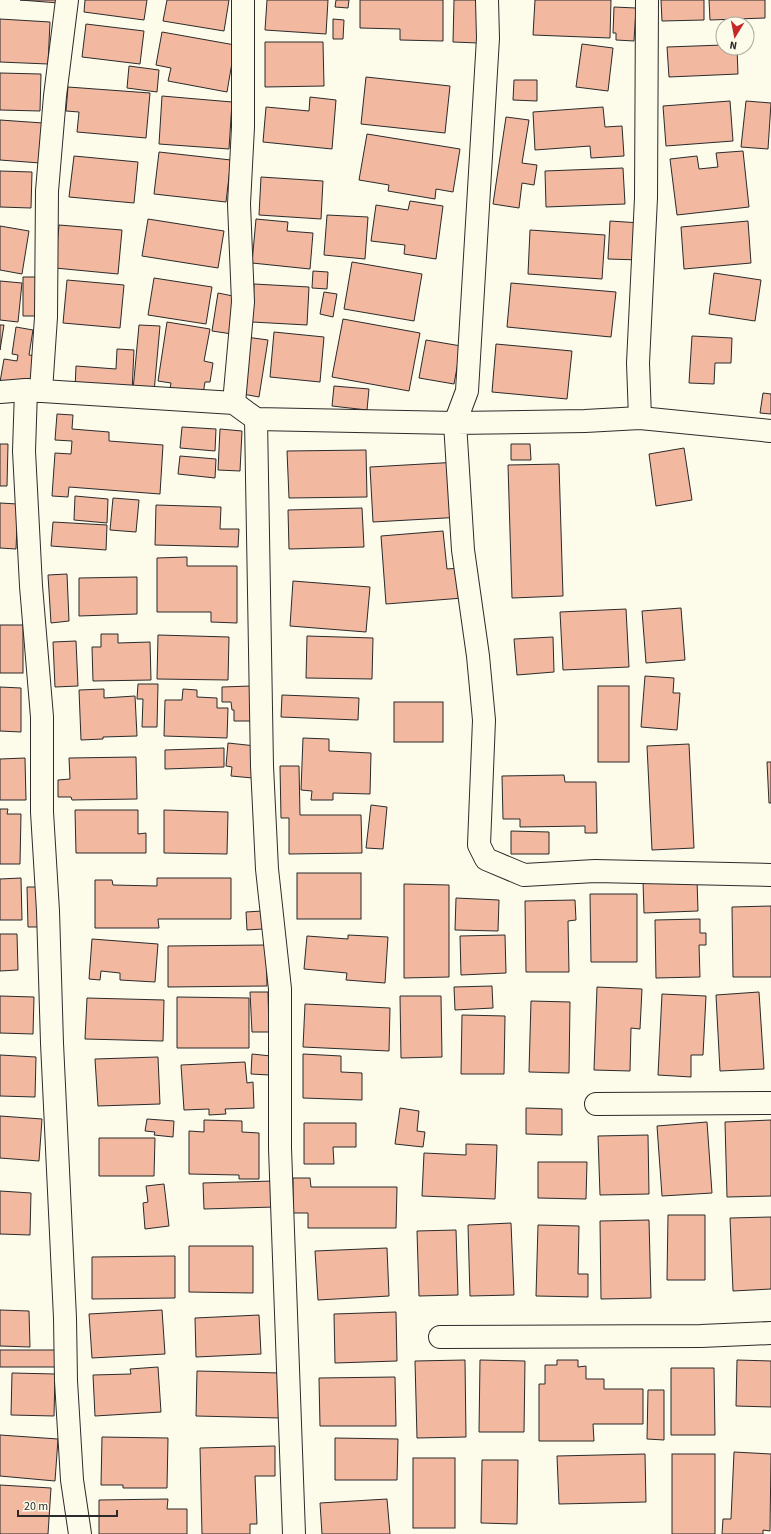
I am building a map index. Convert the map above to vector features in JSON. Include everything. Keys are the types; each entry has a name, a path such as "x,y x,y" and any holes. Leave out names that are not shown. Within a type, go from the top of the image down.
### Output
{"street":[{"path":"67,0 55,96 47,192 46,309 24,451 31,586 42,717 42,812 48,911 66,1380 72,1480 80,1534"},
{"path":"234,403 243,302 239,204 243,127 243,0"},
{"path":"487,0 487,46 467,391 455,423 463,550 478,656 484,720 479,845 486,859 524,875 595,871 771,875"},
{"path":"640,418 638,363 646,198 647,0"},
{"path":"0,392 34,390 234,403 256,419 455,423 585,421 640,418 771,431"},
{"path":"256,419 262,766 267,869 280,989 280,1148 294,1534"},
{"path":"596,1104 771,1103"},
{"path":"440,1337 701,1336 771,1333"}],"building":[{"path":"20,0 59,0 59,3"},
{"path":"85,0 147,0 144,20 84,12"},
{"path":"167,0 229,0 224,31 163,21"},
{"path":"267,0 328,0 326,34 265,30"},
{"path":"336,0 349,0 348,8 335,7"},
{"path":"360,0 443,0 443,41 400,40 400,29 360,28"},
{"path":"454,0 479,0 478,43 453,42"},
{"path":"535,0 611,0 610,38 533,35"},
{"path":"661,0 704,0 704,20 662,21"},
{"path":"709,0 765,0 765,18 755,18 755,16 715,16 715,20 710,20"},
{"path":"614,7 636,8 634,41 616,40 616,33 613,33"},
{"path":"0,19 50,22 48,64 0,62"},
{"path":"333,19 344,20 343,39 333,39"},
{"path":"86,24 144,31 140,64 82,57"},
{"path":"162,32 235,45 227,92 168,81 171,68 156,65"},
{"path":"265,42 323,42 324,86 265,87"},
{"path":"582,44 613,48 608,91 576,87"},
{"path":"715,45 715,56 737,56 738,74 669,77 667,47"},
{"path":"129,66 159,70 157,92 127,88"},
{"path":"0,73 41,74 40,111 0,110"},
{"path":"366,77 450,86 445,133 361,124"},
{"path":"514,80 537,80 537,101 513,100"},
{"path":"68,87 150,93 146,138 77,132 79,112 66,111"},
{"path":"162,96 232,102 229,149 159,144"},
{"path":"310,97 336,100 332,149 263,142 266,107 309,111"},
{"path":"730,101 733,141 666,146 663,106"},
{"path":"746,101 771,103 768,149 741,147"},
{"path":"603,107 605,127 622,126 624,156 591,158 590,146 535,150 533,112"},
{"path":"506,117 529,120 522,163 537,165 534,185 522,183 519,208 493,204"},
{"path":"0,120 43,123 40,163 0,160"},
{"path":"367,134 460,149 453,192 436,189 435,199 388,191 389,185 359,180"},
{"path":"743,151 749,207 677,215 670,159 697,156 699,169 718,167 716,153"},
{"path":"159,152 231,160 226,202 154,194"},
{"path":"74,156 138,162 134,203 69,197"},
{"path":"623,168 625,204 546,207 545,171"},
{"path":"0,171 32,172 31,208 0,207"},
{"path":"261,177 323,181 321,219 259,215"},
{"path":"410,201 443,206 436,259 404,254 405,245 371,241 376,205 408,210"},
{"path":"327,215 368,217 365,259 324,255"},
{"path":"148,219 224,231 218,268 142,256"},
{"path":"256,219 288,222 287,231 313,233 310,269 252,263"},
{"path":"610,221 641,223 640,260 608,259"},
{"path":"748,221 751,263 684,269 681,227"},
{"path":"59,225 122,230 118,274 55,268"},
{"path":"0,226 29,231 22,274 0,270"},
{"path":"530,230 605,235 602,279 528,274"},
{"path":"352,262 422,274 414,321 344,309"},
{"path":"313,271 328,272 327,289 312,288"},
{"path":"714,273 761,280 755,321 709,314"},
{"path":"23,277 40,277 41,316 23,316"},
{"path":"154,278 212,287 206,324 148,315"},
{"path":"67,280 124,285 120,328 63,323"},
{"path":"0,281 22,283 18,322 0,320"},
{"path":"511,283 616,292 611,337 507,327"},
{"path":"254,284 309,287 307,325 252,322"},
{"path":"324,292 337,294 333,317 320,314"},
{"path":"218,293 238,297 232,334 212,331"},
{"path":"343,319 420,333 409,391 332,377"},
{"path":"167,322 210,329 204,361 213,363 210,382 205,382 203,394 170,389 171,383 158,381"},
{"path":"0,325 4,325 0,350"},
{"path":"139,325 160,326 154,392 133,390"},
{"path":"16,327 33,330 29,355 37,356 32,387 0,382 4,359 17,361 18,355 12,354"},
{"path":"274,332 324,337 320,382 270,377"},
{"path":"692,336 732,338 731,363 715,363 714,384 689,383"},
{"path":"246,337 268,340 259,397 237,393"},
{"path":"426,340 461,346 454,384 419,378"},
{"path":"496,344 572,351 567,399 492,392"},
{"path":"117,349 134,350 132,392 75,389 76,366 116,369"},
{"path":"334,386 369,389 367,410 332,406"},
{"path":"763,393 771,394 771,414 760,413"},
{"path":"57,414 73,415 72,429 109,432 109,441 163,445 160,494 69,487 68,497 52,496 55,453 71,454 72,441 55,440"},
{"path":"182,427 216,429 215,451 180,448"},
{"path":"220,429 242,431 240,471 218,470"},
{"path":"0,444 8,444 7,486 0,486"},
{"path":"511,444 530,444 531,460 511,460"},
{"path":"684,448 692,500 656,506 649,454"},
{"path":"366,450 367,497 289,498 287,451"},
{"path":"180,456 216,459 215,478 178,474"},
{"path":"459,462 463,517 373,522 370,467"},
{"path":"559,464 563,596 512,598 508,465"},
{"path":"75,496 108,499 107,523 74,520"},
{"path":"113,498 139,500 136,532 110,530"},
{"path":"0,503 18,504 16,549 0,548"},
{"path":"156,505 221,507 220,529 239,529 238,547 155,545"},
{"path":"362,508 364,547 289,549 288,510"},
{"path":"53,522 107,525 106,550 51,546"},
{"path":"443,531 447,569 460,568 463,598 386,604 381,536"},
{"path":"187,557 187,566 237,566 237,623 211,622 211,612 157,612 157,558"},
{"path":"67,574 69,621 51,623 48,575"},
{"path":"137,577 137,614 79,616 79,578"},
{"path":"293,581 370,587 366,632 290,626"},
{"path":"681,608 685,660 646,663 642,611"},
{"path":"626,609 629,667 563,670 560,612"},
{"path":"0,625 23,625 23,673 0,673"},
{"path":"101,634 118,634 118,643 150,642 151,680 93,681 92,647 101,647"},
{"path":"158,635 229,637 228,680 157,679"},
{"path":"307,636 373,638 372,679 306,678"},
{"path":"553,637 554,672 517,675 514,639"},
{"path":"76,641 78,686 55,687 53,642"},
{"path":"645,676 674,678 673,693 680,693 677,730 641,727"},
{"path":"138,684 158,684 157,727 142,727 143,699 137,699"},
{"path":"251,686 257,721 234,721 234,710 232,710 231,702 222,702 222,687"},
{"path":"598,686 629,686 629,762 598,762"},
{"path":"0,687 21,688 21,732 0,731"},
{"path":"104,689 104,698 135,696 137,736 103,737 103,739 81,740 79,690"},
{"path":"183,689 197,690 197,697 217,698 217,708 228,708 227,738 164,736 165,700 182,700"},
{"path":"282,695 359,698 358,720 281,717"},
{"path":"394,702 443,702 443,742 394,742"},
{"path":"303,738 329,739 329,751 371,753 370,794 333,793 333,800 311,800 312,791 301,790"},
{"path":"228,743 256,746 253,778 231,776 232,767 226,766"},
{"path":"689,744 694,848 652,850 647,746"},
{"path":"224,748 224,767 165,769 165,750"},
{"path":"136,757 137,799 72,800 71,797 58,797 58,780 70,779 69,758"},
{"path":"25,758 26,800 0,800 0,759"},
{"path":"767,762 771,762 771,803 769,803"},
{"path":"280,766 299,766 300,815 361,815 362,853 289,854 289,818 281,818"},
{"path":"564,775 565,782 596,782 597,833 585,833 585,826 520,827 520,819 503,819 502,776"},
{"path":"371,805 387,807 383,849 366,848"},
{"path":"0,809 8,809 7,814 21,814 20,864 0,864"},
{"path":"75,810 138,810 138,834 146,833 146,853 76,853"},
{"path":"164,810 228,812 227,854 164,853"},
{"path":"511,831 549,832 549,854 511,854"},
{"path":"297,873 361,873 361,919 297,919"},
{"path":"21,878 22,920 0,920 0,879"},
{"path":"157,878 231,878 231,919 158,919 159,928 95,928 95,880 112,880 113,885 157,886"},
{"path":"697,880 698,911 644,913 643,881"},
{"path":"404,884 449,885 449,977 404,978"},
{"path":"27,887 41,887 43,927 28,927"},
{"path":"590,894 637,894 637,962 591,962"},
{"path":"456,898 499,900 498,931 455,930"},
{"path":"575,900 576,920 568,921 569,972 526,972 525,901"},
{"path":"771,906 771,977 733,977 732,907"},
{"path":"262,911 263,929 247,930 246,912"},
{"path":"700,919 700,933 706,933 706,945 699,945 700,977 656,978 655,920"},
{"path":"0,934 17,934 18,970 0,971"},
{"path":"348,935 388,937 385,983 346,980 347,973 304,969 307,936 348,939"},
{"path":"505,935 506,973 461,975 460,936"},
{"path":"92,939 158,944 155,982 120,980 120,973 101,971 100,980 89,979"},
{"path":"266,945 267,986 168,987 168,946"},
{"path":"492,986 493,1008 455,1010 454,987"},
{"path":"597,987 642,989 640,1029 631,1028 630,1071 594,1070"},
{"path":"250,992 268,992 269,1032 252,1032"},
{"path":"759,992 764,1069 720,1071 716,995"},
{"path":"662,994 706,996 703,1055 691,1055 691,1077 658,1075"},
{"path":"0,996 34,997 33,1034 0,1033"},
{"path":"400,996 441,996 442,1057 401,1058"},
{"path":"177,997 249,998 249,1048 177,1048"},
{"path":"87,998 164,1000 163,1041 85,1039"},
{"path":"531,1001 570,1002 569,1073 529,1072"},
{"path":"305,1004 390,1008 389,1051 303,1047"},
{"path":"462,1015 505,1016 504,1074 461,1074"},
{"path":"252,1054 271,1056 269,1075 251,1074"},
{"path":"303,1054 341,1056 341,1072 362,1073 362,1100 303,1098"},
{"path":"0,1055 36,1057 35,1097 0,1096"},
{"path":"158,1057 160,1104 98,1106 95,1059"},
{"path":"245,1062 247,1083 253,1082 254,1108 225,1109 226,1114 209,1115 209,1109 184,1110 181,1065"},
{"path":"400,1108 419,1111 417,1131 425,1132 423,1147 395,1144"},
{"path":"526,1108 562,1109 562,1135 526,1134"},
{"path":"0,1116 42,1119 39,1161 0,1158"},
{"path":"147,1119 174,1121 173,1137 154,1135 155,1132 145,1131"},
{"path":"204,1120 242,1121 242,1132 259,1133 259,1179 239,1179 239,1175 189,1174 189,1131 204,1132"},
{"path":"771,1120 771,1196 727,1197 725,1122"},
{"path":"707,1122 712,1193 662,1196 657,1126"},
{"path":"304,1123 356,1123 356,1147 333,1147 334,1164 304,1164"},
{"path":"648,1135 649,1194 600,1195 598,1136"},
{"path":"99,1138 155,1138 154,1176 99,1176"},
{"path":"466,1144 497,1145 495,1199 422,1196 424,1153 466,1155"},
{"path":"538,1162 587,1162 586,1199 538,1198"},
{"path":"293,1178 310,1178 311,1187 397,1187 396,1228 308,1228 308,1213 293,1213"},
{"path":"274,1181 275,1207 204,1209 203,1183"},
{"path":"164,1184 169,1226 145,1229 143,1203 148,1202 146,1186"},
{"path":"0,1191 31,1193 30,1235 0,1234"},
{"path":"668,1215 705,1215 705,1280 667,1280"},
{"path":"771,1217 771,1289 733,1291 730,1218"},
{"path":"649,1220 651,1298 601,1299 600,1221"},
{"path":"511,1223 514,1295 470,1296 468,1225"},
{"path":"538,1225 579,1226 578,1274 588,1274 588,1297 536,1296"},
{"path":"456,1230 458,1295 419,1296 417,1231"},
{"path":"189,1246 253,1246 253,1293 189,1292"},
{"path":"387,1248 389,1296 318,1300 315,1251"},
{"path":"175,1256 175,1298 92,1299 92,1257"},
{"path":"0,1310 29,1311 30,1347 0,1346"},
{"path":"162,1310 165,1354 92,1358 89,1314"},
{"path":"396,1312 397,1361 335,1363 334,1314"},
{"path":"259,1315 261,1354 196,1357 195,1318"},
{"path":"0,1350 57,1350 57,1367 0,1367"},
{"path":"465,1360 466,1437 417,1438 415,1361"},
{"path":"480,1360 525,1361 524,1432 479,1432"},
{"path":"557,1360 578,1360 578,1367 586,1366 586,1379 604,1379 604,1389 643,1389 643,1424 593,1424 594,1441 539,1441 539,1384 545,1384 545,1365 557,1365"},
{"path":"737,1360 771,1361 771,1407 736,1406"},
{"path":"158,1367 161,1412 95,1416 93,1375 131,1374 130,1369"},
{"path":"671,1368 714,1368 715,1435 671,1435"},
{"path":"197,1371 281,1373 280,1418 196,1416"},
{"path":"12,1373 55,1374 54,1416 11,1415"},
{"path":"395,1377 396,1426 320,1426 319,1378"},
{"path":"648,1390 664,1390 664,1440 647,1439"},
{"path":"0,1435 58,1439 55,1481 0,1476"},
{"path":"102,1437 168,1438 167,1488 123,1488 123,1485 101,1485"},
{"path":"335,1438 398,1439 397,1480 335,1480"},
{"path":"275,1446 275,1476 255,1476 257,1524 250,1524 250,1534 202,1534 200,1448"},
{"path":"734,1452 771,1454 770,1531 763,1530 763,1534 722,1534 723,1519 731,1519"},
{"path":"645,1454 646,1502 559,1504 557,1456"},
{"path":"672,1454 715,1454 715,1534 672,1534"},
{"path":"413,1458 455,1458 455,1528 413,1528"},
{"path":"482,1460 518,1460 517,1524 481,1523"},
{"path":"0,1485 51,1488 48,1534 0,1534"},
{"path":"168,1499 167,1509 187,1509 187,1534 99,1534 99,1500"},
{"path":"387,1499 390,1534 322,1534 320,1503"}]}
